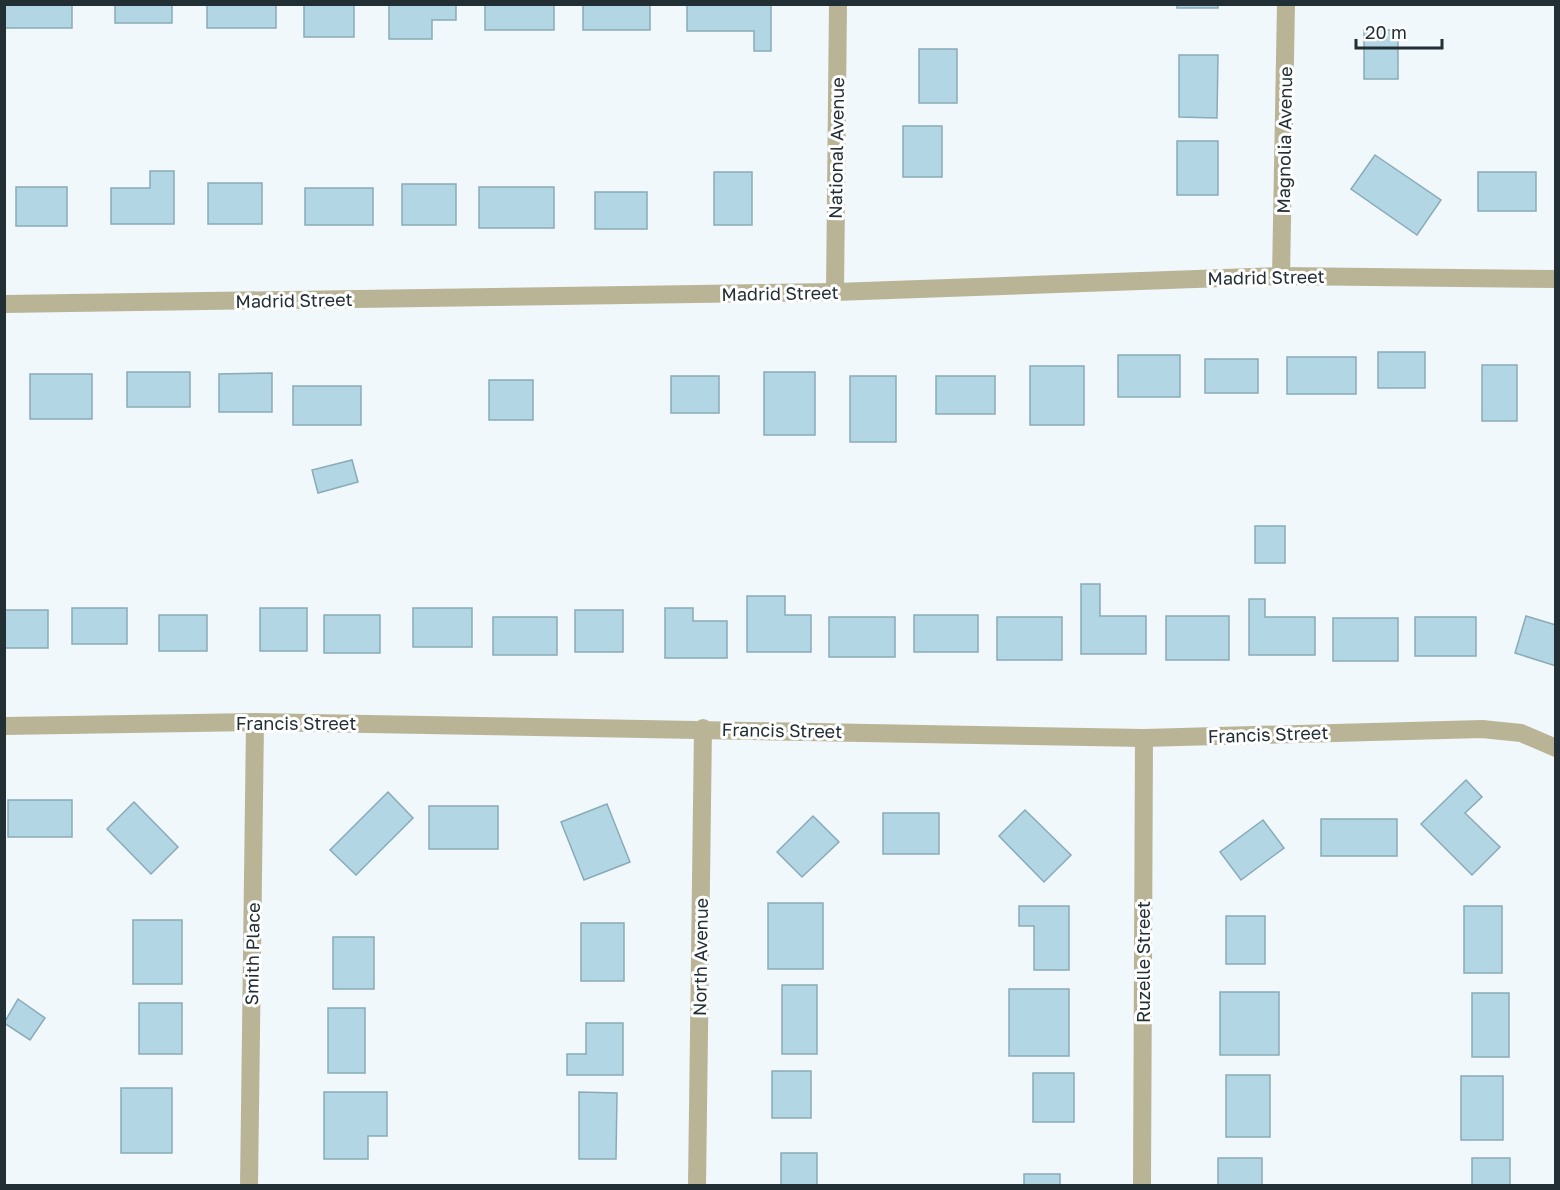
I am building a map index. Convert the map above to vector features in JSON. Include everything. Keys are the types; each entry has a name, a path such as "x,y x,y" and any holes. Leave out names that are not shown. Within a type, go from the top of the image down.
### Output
{"street":[{"name":"National Avenue","path":"835,292 838,4"},
{"name":"Magnolia Avenue","path":"1281,276 1286,4"},
{"name":"Madrid Street","path":"4,304 835,292 1281,276 1556,279"},
{"name":"Francis Street","path":"4,726 255,722 703,728 1144,738 1482,729 1521,733 1556,748"},
{"name":"Smith Place","path":"249,1185 255,722"},
{"name":"North Avenue","path":"697,1185 703,728"},
{"name":"Ruzelle Street","path":"1142,1185 1144,738"}],"building":[{"path":"5,4 72,4 72,28 5,28"},
{"path":"115,4 172,4 172,23 115,23"},
{"path":"207,4 276,4 276,28 207,28"},
{"path":"304,4 354,4 354,37 304,37"},
{"path":"389,4 456,4 456,20 432,20 432,39 389,39"},
{"path":"485,4 554,4 554,30 485,30"},
{"path":"583,4 650,4 650,30 583,30"},
{"path":"687,4 771,4 771,51 754,51 754,31 687,31"},
{"path":"1177,4 1218,4 1218,8 1177,8"},
{"path":"1364,30 1398,30 1398,79 1364,79"},
{"path":"919,49 957,49 957,103 919,103"},
{"path":"1179,55 1218,55 1217,118 1179,117"},
{"path":"903,126 942,126 942,177 903,177"},
{"path":"1177,141 1218,141 1218,195 1177,195"},
{"path":"1375,155 1441,200 1417,235 1351,189"},
{"path":"150,171 174,171 174,224 111,224 111,188 150,188"},
{"path":"714,172 752,172 752,225 714,225"},
{"path":"1478,172 1536,172 1536,211 1478,211"},
{"path":"208,183 262,183 262,224 208,224"},
{"path":"402,184 456,184 456,225 402,225"},
{"path":"16,187 67,187 67,226 16,226"},
{"path":"479,187 554,187 554,228 479,228"},
{"path":"305,188 373,188 373,225 305,225"},
{"path":"595,192 647,192 647,229 595,229"},
{"path":"1378,352 1425,352 1425,388 1378,388"},
{"path":"1118,355 1180,355 1180,397 1118,397"},
{"path":"1287,357 1356,357 1356,394 1287,394"},
{"path":"1205,359 1258,359 1258,393 1205,393"},
{"path":"1482,365 1517,365 1517,421 1482,421"},
{"path":"1030,366 1084,366 1084,425 1030,425"},
{"path":"127,372 190,372 190,407 127,407"},
{"path":"764,372 815,372 815,435 764,435"},
{"path":"272,373 272,412 219,412 219,374"},
{"path":"30,374 92,374 92,419 30,419"},
{"path":"671,376 719,376 719,413 671,413"},
{"path":"850,376 896,376 896,442 850,442"},
{"path":"936,376 995,376 995,414 936,414"},
{"path":"489,380 533,380 533,420 489,420"},
{"path":"293,386 361,386 361,425 293,425"},
{"path":"352,460 358,482 318,493 312,470"},
{"path":"1255,526 1285,526 1285,563 1255,563"},
{"path":"1081,584 1100,584 1100,616 1146,616 1146,654 1081,654"},
{"path":"747,596 785,596 785,615 811,615 811,652 747,652"},
{"path":"1249,599 1265,599 1265,617 1315,617 1315,655 1249,655"},
{"path":"72,608 127,608 127,644 72,644"},
{"path":"260,608 307,608 307,651 260,651"},
{"path":"413,608 472,608 472,647 413,647"},
{"path":"665,608 693,608 693,621 727,621 727,658 665,658"},
{"path":"4,610 48,610 48,648 4,648"},
{"path":"575,610 623,610 623,652 575,652"},
{"path":"159,615 207,615 207,651 159,651"},
{"path":"324,615 380,615 380,653 324,653"},
{"path":"914,615 978,615 978,652 914,652"},
{"path":"1166,616 1229,616 1229,660 1166,660"},
{"path":"1526,616 1556,625 1556,666 1515,653"},
{"path":"493,617 557,617 557,655 493,655"},
{"path":"829,617 895,617 895,657 829,657"},
{"path":"997,617 1062,617 1062,660 997,660"},
{"path":"1415,617 1476,617 1476,656 1415,656"},
{"path":"1333,618 1398,618 1398,661 1333,661"},
{"path":"1466,780 1482,797 1465,813 1500,847 1472,875 1421,824"},
{"path":"388,792 413,818 356,875 330,850"},
{"path":"8,800 72,800 72,837 8,837"},
{"path":"134,802 178,847 151,874 107,829"},
{"path":"607,804 630,862 584,880 561,822"},
{"path":"429,806 498,806 498,849 429,849"},
{"path":"1025,810 1071,855 1044,882 999,836"},
{"path":"883,813 939,813 939,854 883,854"},
{"path":"813,816 839,842 802,877 777,852"},
{"path":"1321,819 1397,819 1397,856 1321,856"},
{"path":"1263,820 1284,848 1241,880 1220,852"},
{"path":"768,903 823,903 823,969 768,969"},
{"path":"1019,906 1069,906 1069,970 1034,970 1034,926 1019,926"},
{"path":"1464,906 1502,906 1502,973 1464,973"},
{"path":"1226,916 1265,916 1265,964 1226,964"},
{"path":"133,920 182,920 182,984 133,984"},
{"path":"581,923 624,923 624,981 581,981"},
{"path":"333,937 374,937 374,989 333,989"},
{"path":"782,985 817,985 817,1054 782,1054"},
{"path":"1009,989 1069,989 1069,1056 1009,1056"},
{"path":"1220,992 1279,992 1279,1055 1220,1055"},
{"path":"1472,993 1509,993 1509,1057 1472,1057"},
{"path":"18,999 45,1018 30,1040 4,1023"},
{"path":"139,1003 182,1003 182,1054 139,1054"},
{"path":"328,1008 365,1008 365,1073 328,1073"},
{"path":"586,1023 623,1023 623,1075 567,1075 567,1054 586,1054"},
{"path":"772,1071 811,1071 811,1118 772,1118"},
{"path":"1033,1073 1074,1073 1074,1122 1033,1122"},
{"path":"1226,1075 1270,1075 1270,1137 1226,1137"},
{"path":"1461,1076 1503,1076 1503,1140 1461,1140"},
{"path":"121,1088 172,1088 172,1153 121,1153"},
{"path":"324,1092 387,1092 387,1136 368,1136 368,1159 324,1159"},
{"path":"579,1092 617,1093 616,1159 579,1159"},
{"path":"781,1153 817,1153 817,1186 781,1186"},
{"path":"1218,1158 1262,1158 1262,1186 1218,1186"},
{"path":"1472,1158 1510,1158 1510,1186 1472,1186"},
{"path":"1024,1174 1060,1174 1060,1186 1024,1186"}]}
